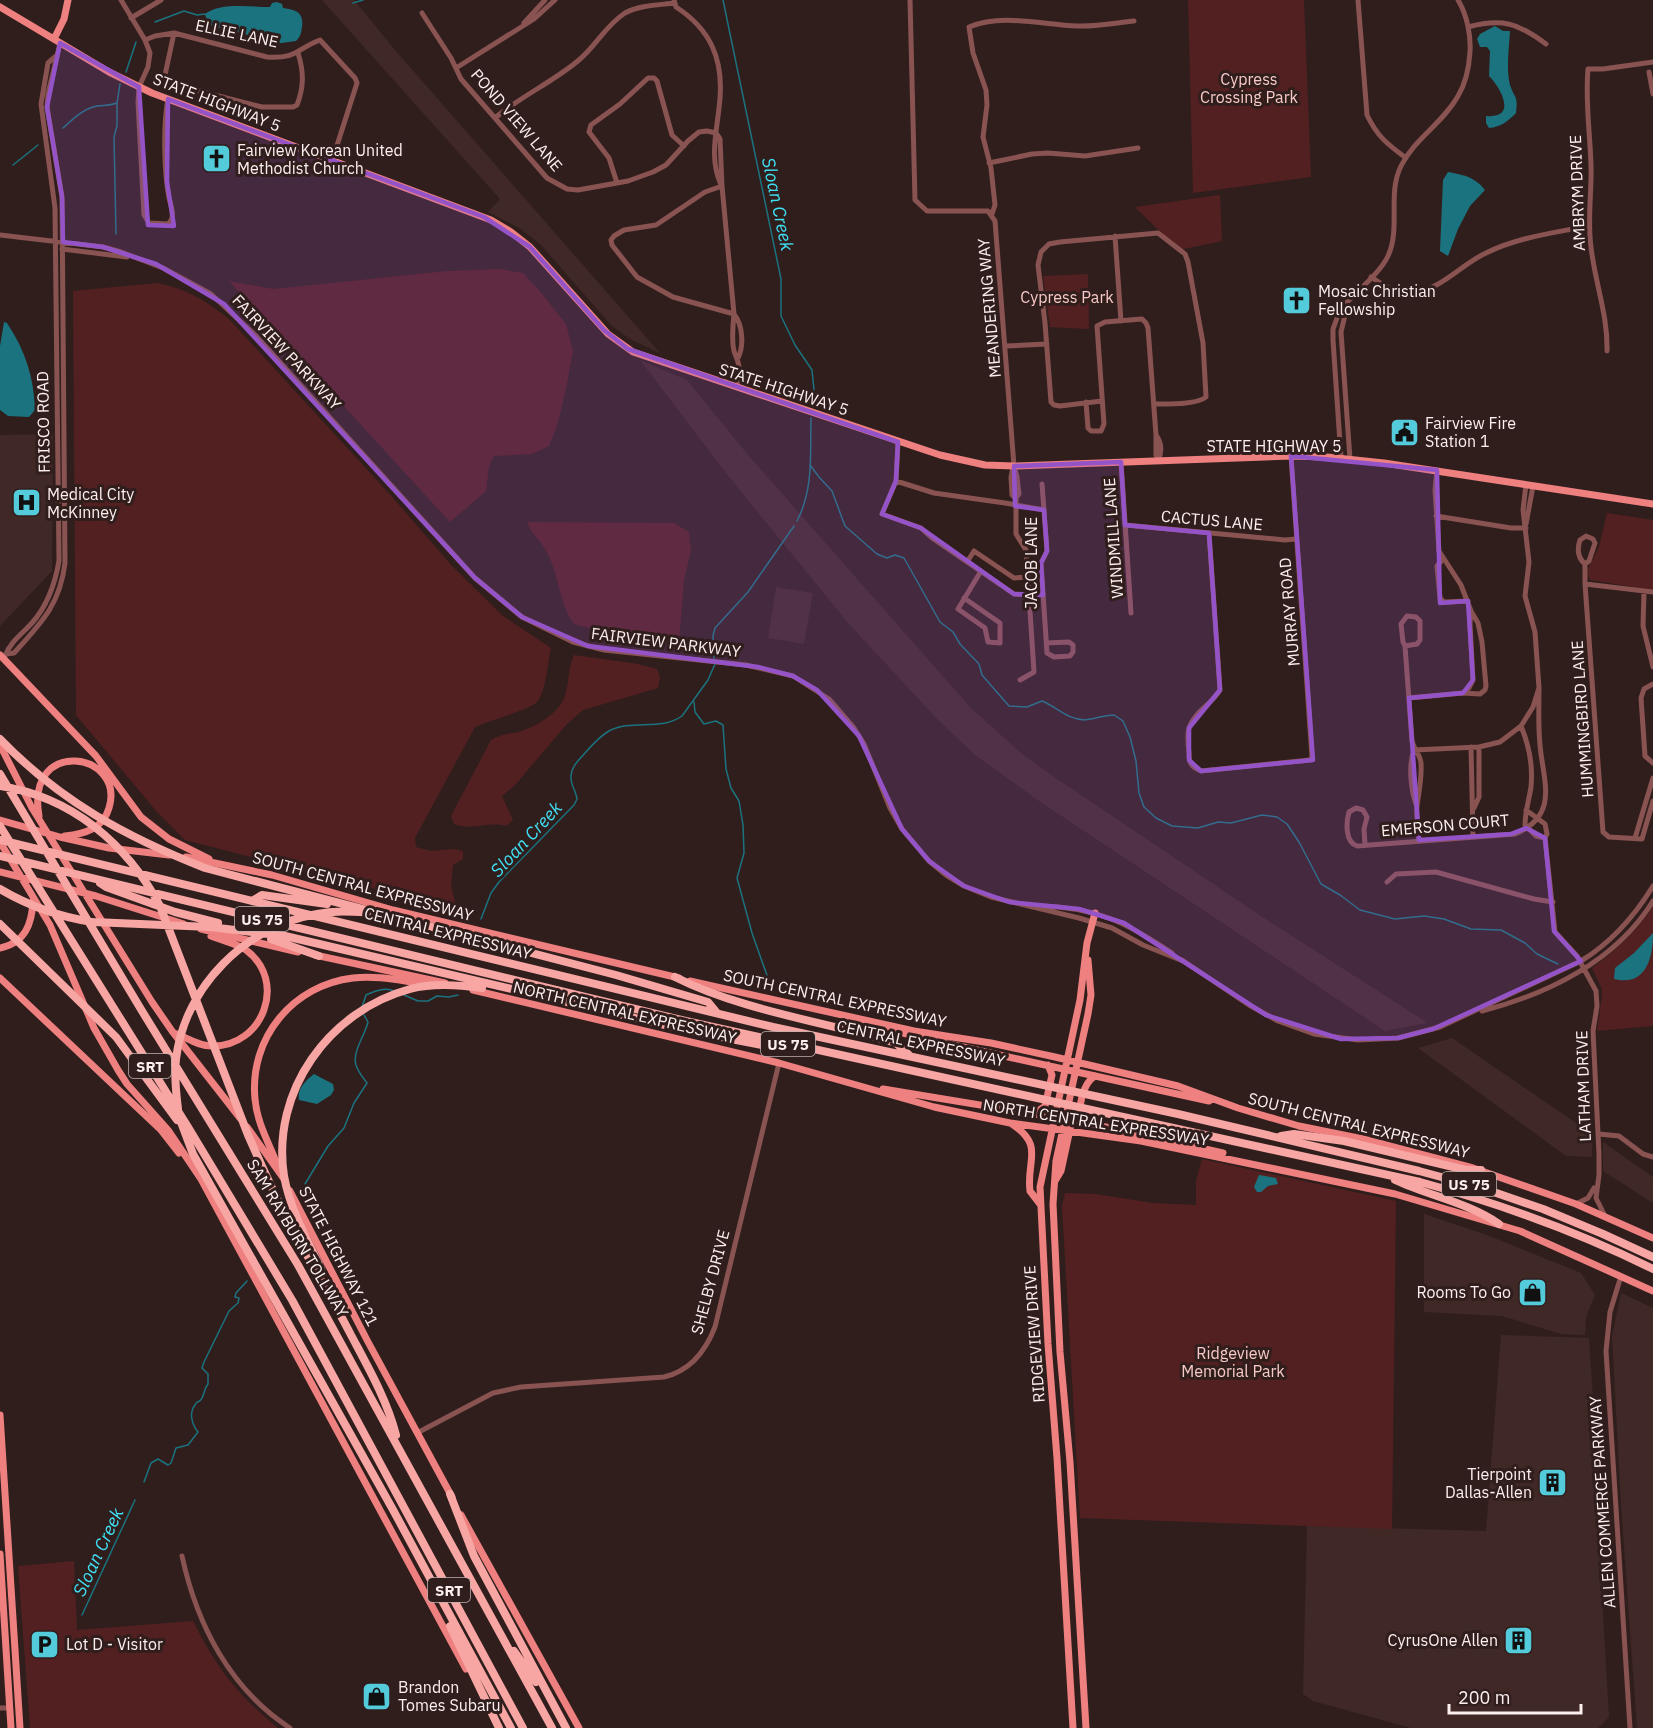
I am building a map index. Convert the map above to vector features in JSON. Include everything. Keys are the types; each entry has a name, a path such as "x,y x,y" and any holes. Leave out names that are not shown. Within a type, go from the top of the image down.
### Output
{"highway":[{"path":"0,739 27,765 79,806 108,824 154,847 205,868 377,909 616,975 708,1002 717,1013"},
{"name":"SAM RAYBURN TOLLWAY","path":"0,774 298,1265 552,1728"},
{"path":"0,786 46,799 73,812 113,841 144,877 160,906 248,1135 387,1407 400,1448"},
{"name":"SRT","path":"0,826 292,1300 523,1728"},
{"name":"CENTRAL EXPRESSWAY","path":"0,841 717,1013 1155,1108 1427,1173 1482,1188 1573,1221 1653,1257"},
{"name":"CENTRAL EXPRESSWAY","path":"0,856 677,1019 1381,1173 1464,1194 1531,1216 1653,1269"},
{"path":"92,878 106,887 175,912 290,945 319,956"},
{"path":"0,889 29,905 76,919 93,922 230,928 285,936 695,1032 900,1069"},
{"path":"251,901 262,895 377,909"},
{"path":"377,909 343,911 285,922 260,934 232,954 205,986 183,1030 176,1060 176,1095 179,1113 193,1154 359,1448 511,1728"},
{"path":"0,924 93,1013 129,1053 204,1156"},
{"path":"675,977 688,984 744,1003 896,1044 910,1056"},
{"path":"295,1225 284,1173 284,1126 300,1077 308,1062 329,1037 365,1008 388,996 410,989 447,985 515,991"},
{"path":"1277,1137 1294,1134 1344,1141 1466,1170 1481,1170"},
{"path":"1381,1173 1484,1214 1498,1224"},
{"path":"375,1452 384,1481 499,1728"},
{"path":"450,1494 474,1556 566,1728"},
{"path":"505,1642 521,1658 566,1728"}],"main road":[{"path":"57,41 68,0"},
{"name":"STATE HIGHWAY 5","path":"0,7 109,72 140,87 484,217 505,228 536,252 617,342 644,356 898,442 985,465 1014,466 1292,456 1341,458 1437,470 1653,504"},
{"path":"3,657 96,756 141,817 176,843 220,863"},
{"path":"0,745 35,808"},
{"path":"35,808 42,779 60,763 85,762 105,777 111,793 111,802 100,825 85,833 60,837"},
{"name":"STATE HIGHWAY 121","path":"35,808 39,819 99,917 172,1031 282,1175 417,1433 579,1728"},
{"name":"SOUTH CENTRAL EXPRESSWAY","path":"0,820 109,848 220,863 272,875 377,909 862,1019 932,1034 992,1043 1140,1076 1178,1086 1238,1108 1299,1126 1433,1156 1481,1170 1576,1204 1653,1238"},
{"path":"0,841 50,925 94,1028 109,1055 127,1084 183,1150 499,1728"},
{"name":"NORTH CENTRAL EXPRESSWAY","path":"1,872 96,896 203,930 467,989 779,1063 934,1107 1010,1123 1141,1141 1395,1194 1498,1224 1653,1291"},
{"path":"0,948 11,945 26,932 31,922 34,899"},
{"name":"RIDGEVIEW DRIVE","path":"1073,1728 1062,1529 1044,1286 1040,1187 1080,1000 1087,943 1095,913"},
{"path":"172,1031 200,1045 231,1044 249,1034 257,1026 267,1005 267,983 256,961 247,951 213,937 203,930"},
{"name":"RIDGEVIEW DRIVE","path":"1086,1728 1057,1285 1054,1183 1056,1161 1069,1120 1091,995 1087,943"},
{"path":"282,1175 257,1113 254,1084 255,1069 265,1039 285,1011 317,987 355,978 367,977 467,989"},
{"path":"1,981 160,1130 212,1202"},
{"path":"862,1019 887,1030 1238,1108"},
{"path":"1035,1113 1045,1106 1052,1076 1048,1065"},
{"path":"1083,1122 1079,1114 1085,1085 1095,1076"},
{"path":"860,1085 1035,1113 1143,1134 1254,1160 1274,1168"},
{"path":"1010,1123 1026,1134 1032,1149 1030,1191 1040,1204"},
{"path":"1044,1286 1057,1285"},
{"path":"0,1415 20,1728"},
{"path":"1062,1529 1074,1528"},
{"path":"0,1554 3,1649 11,1728"},
{"path":"10,1708 19,1708"}],"street":[{"path":"121,0 149,48 150,63 140,87 138,102 144,215 149,223 155,225 168,224 173,215 167,182 165,112 168,99"},
{"path":"131,18 161,0"},
{"path":"524,24 545,0"},
{"path":"456,68 534,19 555,0"},
{"name":"MEANDERING WAY","path":"909,0 915,200 922,208 934,212 985,211 992,214 995,221 1014,466 1011,477 1012,495 1016,498 1016,534 1026,550 1033,650 1034,672 1020,680"},
{"path":"1358,0 1367,115 1383,141 1406,158"},
{"path":"1341,458 1333,340 1336,319 1345,303 1382,267 1392,244 1394,188 1400,168 1414,145 1458,97 1465,81 1471,42 1458,0"},
{"path":"495,118 579,60 626,12 674,2 676,7 692,17 702,28 712,44 719,68 720,98 714,140 716,173 722,186 734,314 735,354 738,358 740,373 737,387"},
{"name":"POND VIEW LANE","path":"422,13 461,79 547,178 567,189 578,190 617,183 653,172 666,165 699,132 716,133"},
{"path":"992,214 995,205 983,137 987,105 986,90 973,53 969,27 985,23 1013,21 1078,27 1134,21"},
{"path":"1468,27 1484,23 1510,23 1546,44"},
{"path":"174,33 165,80 168,83 262,107 297,105 303,83 298,53"},
{"name":"ELLIE LANE","path":"145,40 174,33 267,57 298,53 320,40 356,78 357,83 332,161"},
{"path":"57,41 56,56 48,63 41,93 41,104 62,197 65,436 62,562"},
{"name":"AMBRYM DRIVE","path":"1607,351 1604,305 1596,279 1588,226 1591,166 1586,88 1588,69 1653,62"},
{"path":"1648,72 1653,94"},
{"path":"617,183 609,158 589,132 591,125 620,104 648,78 654,78 657,81 672,135 684,146"},
{"name":"FRISCO ROAD","path":"3,657 8,647 42,610 62,562 57,436 54,187 50,148"},
{"path":"989,164 1032,154 1085,156 1138,148"},
{"path":"722,186 705,192 656,225 624,230 610,240 638,277 673,297 734,314"},
{"path":"1371,278 1390,290 1404,293 1425,290 1484,253 1534,237 1588,226"},
{"path":"1102,401 1060,406 1051,402 1038,265 1041,252 1049,244 1060,242 1158,233 1185,254 1188,262 1203,343 1206,397 1204,400 1154,405"},
{"name":"FAIRVIEW PARKWAY","path":"0,235 104,247 185,278 211,294 235,315 475,578 522,617 556,635 588,646 638,655 746,665 793,676 829,699 859,736 890,808 902,829 921,853 937,868 964,886 991,897 1093,921 1112,928 1143,945 1183,960"},
{"path":"1115,236 1120,321"},
{"path":"55,241 63,250"},
{"name":"FAIRVIEW PARKWAY","path":"63,250 138,259"},
{"path":"1345,303 1346,311 1341,332 1350,459"},
{"path":"1086,402 1088,428 1091,431 1101,431 1104,424 1097,326 1105,322 1142,319 1148,328 1158,461"},
{"path":"56,327 64,327"},
{"path":"1006,346 1047,344"},
{"path":"57,436 65,436"},
{"path":"898,442 896,481 882,514 921,528 1014,594 1029,595"},
{"name":"MURRAY ROAD","path":"1209,533 1220,690 1213,701 1194,719 1189,728 1189,760 1194,768 1201,771 1306,761 1312,757 1292,456"},
{"name":"WINDMILL LANE","path":"1121,462 1131,613"},
{"path":"1409,698 1463,693 1480,694 1486,686 1478,623 1461,585 1443,559 1438,545 1435,490 1437,470"},
{"path":"896,481 934,493 1005,502 1015,506 1044,510"},
{"name":"JACOB LANE","path":"1042,484 1047,550 1041,563 1046,645"},
{"name":"EMERSON COURT","path":"1365,845 1364,828 1367,817 1364,810 1356,808 1348,815 1349,841 1353,845 1365,845 1515,834 1526,828 1537,817 1545,802 1547,789 1540,746 1535,632 1525,596 1529,562 1523,510 1530,485"},
{"path":"1436,516 1511,528 1526,526"},
{"name":"CACTUS LANE","path":"1125,525 1285,540 1296,539"},
{"name":"HUMMINGBIRD LANE","path":"1585,564 1589,561 1595,543 1593,538 1586,536 1580,540 1579,556 1585,564 1603,832 1609,837 1642,838 1653,801"},
{"path":"967,562 974,551 1014,578 1028,578"},
{"path":"1443,559 1437,566 1440,598 1447,602 1468,601"},
{"path":"964,598 1000,623 1000,643 988,642 986,628 957,609 981,571"},
{"path":"1586,584 1653,592"},
{"path":"1644,591 1643,626 1653,667"},
{"path":"1463,693 1473,680 1471,611"},
{"path":"1406,646 1414,645 1420,640 1420,621 1416,617 1407,616 1402,621 1414,750 1411,763 1417,807"},
{"path":"1033,650 1046,645 1069,642 1073,645 1073,652 1070,656 1054,657 1047,653 1046,645"},
{"path":"1653,684 1644,689 1641,698 1645,756 1653,763"},
{"path":"1414,750 1479,747 1500,742 1521,726 1533,707 1539,688"},
{"name":"EMERSON COURT","path":"1521,726 1529,749 1531,769 1526,828"},
{"path":"1471,747 1473,836"},
{"path":"1474,808 1479,797 1479,747"},
{"path":"1414,750 1420,756 1421,762 1417,807 1419,840"},
{"path":"1635,838 1653,778"},
{"name":"EMERSON COURT","path":"1526,810 1537,817"},
{"path":"1537,817 1546,827 1547,868 1556,932 1581,961"},
{"name":"EMERSON COURT","path":"1526,828 1536,836 1545,838"},
{"path":"1386,882 1396,874 1436,872 1552,902"},
{"name":"FAIRVIEW PARKWAY","path":"1016,903 1067,907 1095,913 1133,928 1272,1018 1295,1028 1332,1038 1358,1040 1398,1038 1433,1029 1471,1014 1581,961 1597,951 1622,928 1653,886"},
{"name":"FAIRVIEW PARKWAY","path":"1471,1014 1513,1003 1585,968 1601,958 1628,934 1653,901"},
{"name":"LATHAM DRIVE","path":"1581,961 1592,981 1597,997 1593,1030 1599,1134 1596,1198 1605,1216"},
{"name":"SHELBY DRIVE","path":"417,1433 499,1391 521,1387 664,1377 682,1370 700,1354 715,1327 779,1063"},
{"path":"1599,1134 1619,1136 1643,1154 1653,1157"},
{"name":"LATHAM DRIVE","path":"1576,1204 1591,1195 1599,1170"},
{"name":"ALLEN COMMERCE PARKWAY","path":"1621,1276 1610,1312 1606,1351 1630,1728"},
{"path":"182,1556 201,1617 223,1659 251,1696 268,1713 290,1728"},
{"path":"0,1708 10,1708"}],"highlighted area":[{"path":"60,43 139,87 148,225 174,226 167,182 168,99 484,217 530,247 604,330 628,349 898,442 896,481 882,514 921,528 1014,594 1043,595 1041,563 1047,551 1044,510 1015,506 1014,466 1121,462 1125,525 1209,533 1220,690 1189,728 1189,760 1201,771 1313,760 1291,456 1437,470 1440,603 1468,601 1473,680 1463,693 1409,698 1419,840 1511,834 1526,828 1545,838 1554,931 1581,961 1433,1029 1398,1038 1341,1039 1266,1015 1124,923 1079,909 1009,902 964,886 929,861 902,829 859,736 817,690 793,676 758,667 588,646 522,617 475,578 224,304 156,264 103,247 63,242 62,197 47,107"}],"shaded area":[{"path":"322,0 354,0 660,353 630,339 611,325 541,245 521,229 488,212 500,199"},
{"path":"640,360 687,380 749,456 972,709 1020,752 1264,918 1428,1023 1385,1031 1036,799 975,755 936,718 848,623 729,477"},
{"name":"Medical City McKinney","path":"53,434 52,571 0,626 0,435"},
{"path":"776,587 813,593 804,644 768,638"},
{"path":"1452,1038 1592,1134 1592,1157 1566,1156 1418,1048"},
{"path":"1603,1142 1653,1177 1653,1203 1603,1171"},
{"path":"1424,1214 1487,1235 1581,1273 1595,1295 1586,1317 1585,1335 1561,1334 1502,1316 1424,1312"},
{"path":"1621,1293 1653,1308 1653,1728 1637,1728 1612,1336"},
{"path":"1501,1335 1589,1338 1602,1536 1599,1545 1609,1717 1598,1728 1411,1728 1313,1701 1303,1694 1307,1526 1486,1531"}],"green space":[{"name":"Cypress Crossing Park","path":"1188,0 1304,0 1311,177 1193,193"},
{"path":"1220,195 1222,241 1179,250 1135,207"},
{"path":"500,269 523,273 566,324 573,351 567,384 558,423 549,446 532,454 494,456 489,466 486,491 450,522 229,281 273,289 447,271"},
{"name":"Cypress Park","path":"1088,274 1089,329 1050,327 1043,276"},
{"path":"157,283 178,288 195,296 229,319 394,499 452,566 503,616 551,648 545,684 537,702 475,727 415,838 416,847 431,851 453,849 463,851 463,859 453,865 451,886 457,910 185,840 157,812 76,715 73,291"},
{"path":"1607,513 1653,520 1653,590 1590,580 1587,571 1599,547"},
{"path":"527,522 674,523 689,532 691,551 684,580 679,642 608,633 574,624 565,607 550,558"},
{"path":"574,655 657,669 660,677 658,688 583,710 567,724 515,785 502,796 513,820 506,826 467,827 454,824 451,816 491,740 522,731 541,722 558,708 565,696"},
{"path":"1653,906 1653,1026 1597,1031 1602,989 1592,968 1625,940"},
{"name":"Ridgeview Memorial Park","path":"1202,1159 1396,1201 1392,1529 1080,1518 1062,1206 1065,1193 1095,1194 1153,1203 1196,1205 1196,1181"},
{"path":"74,1561 77,1630 193,1621 229,1680 251,1705 278,1728 30,1728 18,1566"}],"water":[{"path":"272,3 282,4 283,8 295,11 302,18 302,29 296,41 274,44 261,42 252,36 208,25 205,14 227,7 270,7"},
{"path":"1495,26 1503,31 1510,31 1508,72 1517,107 1516,113 1507,121 1489,128 1486,116 1496,116 1502,113 1504,102 1489,76 1490,51 1487,47 1480,47 1477,39 1480,34"},
{"path":"1448,172 1469,177 1485,190 1470,206 1448,256 1440,251 1443,180"},
{"path":"4,322 7,323 19,343 33,386 35,410 29,417 8,416 0,410 0,346"},
{"path":"1653,933 1646,968 1634,979 1614,979 1615,968 1634,953"},
{"path":"314,1074 333,1084 334,1090 331,1095 317,1104 299,1100 302,1086"},
{"path":"1259,1175 1276,1178 1278,1184 1257,1192 1254,1187"}],"waterway":[{"path":"353,3 363,0"},
{"name":"Sloan Creek","path":"723,0 781,279 781,316 795,345 812,370 813,407"},
{"path":"155,22 184,11 197,15 205,14"},
{"path":"126,72 136,42"},
{"path":"63,128 87,109 117,103 120,84"},
{"path":"116,234 114,137 117,126 117,103"},
{"path":"13,165 38,145"},
{"name":"Sloan Creek","path":"797,521 809,483 811,418"},
{"path":"810,465 832,491 845,526 877,554 887,558 895,555 904,558 940,622 953,632 960,644 979,664 982,675 1009,706 1027,707 1042,701 1068,716 1079,719 1114,715 1123,721 1136,761 1139,793 1144,807 1156,818 1172,826 1198,828 1218,822 1231,823 1262,815 1277,817 1287,824 1299,842 1321,884 1360,910 1395,919 1424,916 1444,919 1471,929 1501,930 1525,943 1537,954 1558,964"},
{"name":"Sloan Creek","path":"714,659 715,628 748,592 794,526"},
{"name":"Sloan Creek","path":"481,919 491,893 499,882 574,805 577,799 571,782 571,773 590,747 609,731 627,726 665,723 682,716 708,680 715,664"},
{"path":"694,702 695,712 704,724 716,721 723,725 726,769 731,788 739,801 743,825 744,853 737,878 752,933 769,981"},
{"name":"Sloan Creek","path":"362,1007 366,995 384,989 394,991"},
{"name":"Sloan Creek","path":"404,995 418,1001 428,1001 437,996 458,995"},
{"name":"Sloan Creek","path":"305,1184 328,1146 344,1128 354,1103 367,1083 358,1070 355,1060 368,1022 364,1015"},
{"name":"Sloan Creek","path":"144,1482 151,1463 158,1459 168,1465 171,1463 176,1448 188,1445 198,1432 192,1416 193,1408 202,1398 208,1384 208,1374 202,1368 229,1311 238,1303 239,1298 235,1297 236,1293 247,1281"},
{"name":"Sloan Creek","path":"82,1615 135,1500"}],"place":[{"name":"Fairview Korean United Methodist Church","path":"216,159"},
{"name":"Mosaic Christian Fellowship","path":"1297,300"},
{"name":"Fairview Fire Station 1","path":"1404,432"},
{"name":"Medical City McKinney","path":"26,503"},
{"name":"Rooms To Go","path":"1532,1292"},
{"name":"Tierpoint Dallas-Allen","path":"1553,1483"},
{"name":"CyrusOne Allen","path":"1519,1640"},
{"name":"Lot D - Visitor","path":"45,1644"},
{"name":"Brandon Tomes Subaru","path":"377,1696"}]}
